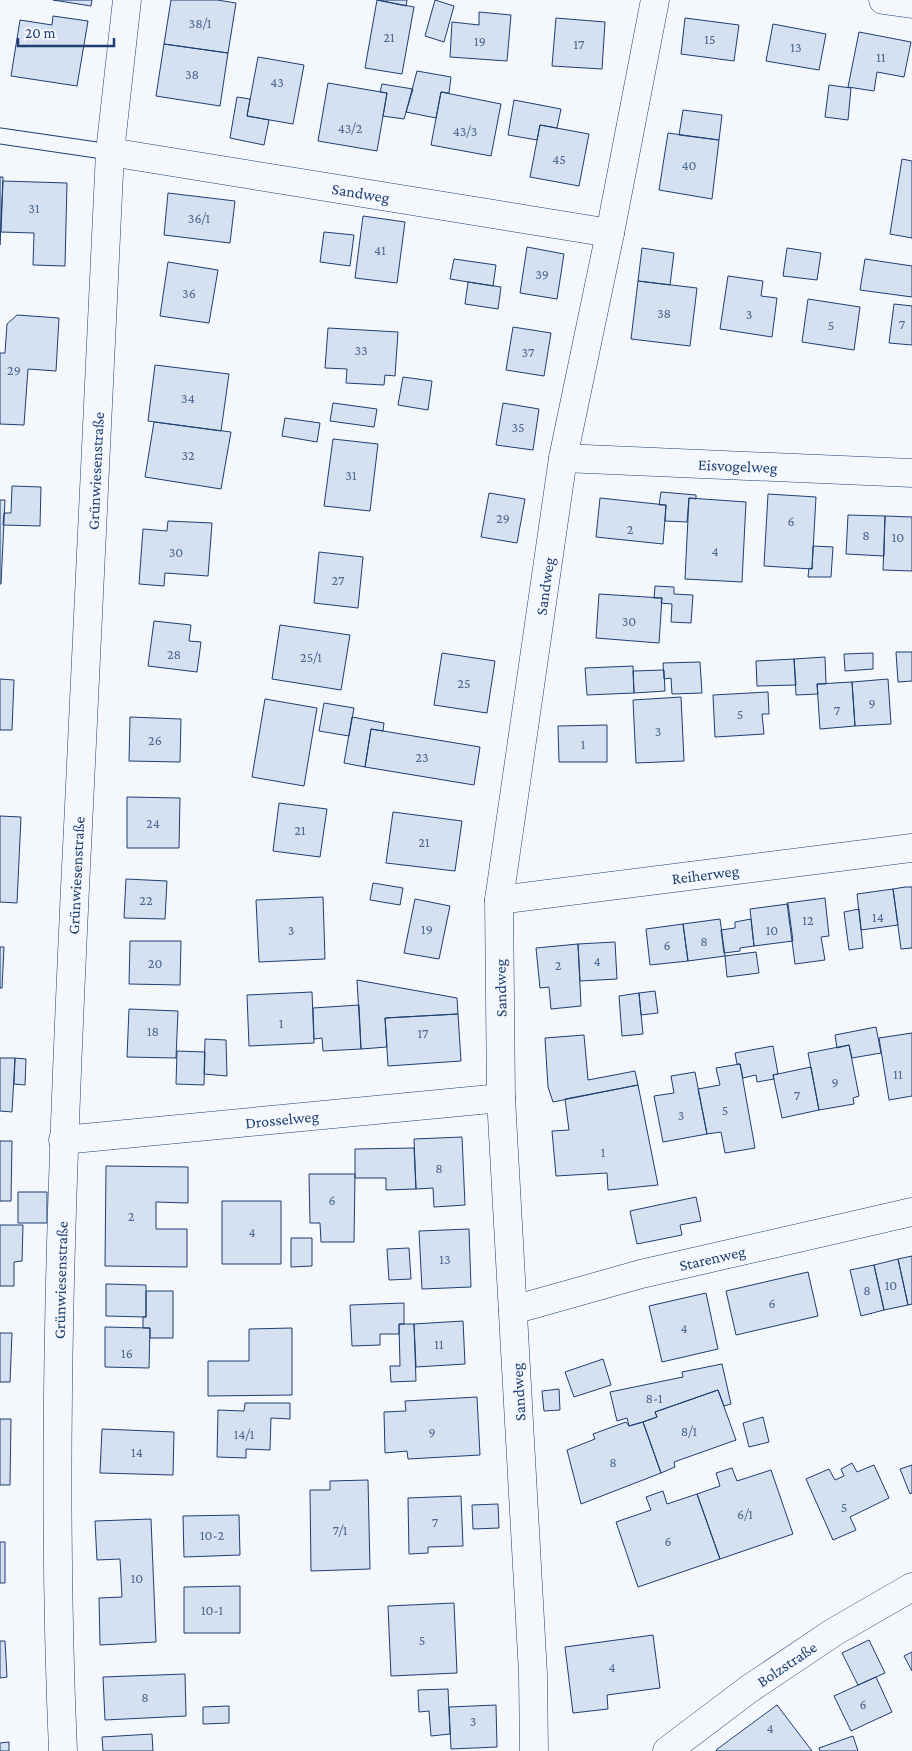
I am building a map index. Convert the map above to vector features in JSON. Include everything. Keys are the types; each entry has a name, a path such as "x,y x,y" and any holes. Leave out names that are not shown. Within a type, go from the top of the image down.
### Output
{"street":[{"name":"Grünwiesenstraße","path":"63,1751 57,1618 57,1533 63,1140 110,152 127,0"},
{"name":"Sandweg","path":"534,1751 533,1674 501,1098 498,900 563,458 610,234 655,0"},
{"path":"883,0 912,4"},
{"name":"Sandweg","path":"110,152 610,234"},
{"name":"Eisvogelweg","path":"563,458 912,473"},
{"name":"Reiherweg","path":"498,900 912,848"},
{"name":"Drosselweg","path":"63,1140 501,1098"},
{"name":"Starenweg","path":"514,1310 641,1274 912,1212"},
{"name":"Bolzstraße","path":"666,1751 750,1689 834,1632 912,1587"}],"lane":[{"path":"0,136 110,152"}],"building":[{"path":"53,0 92,0 91,6"},
{"path":"171,0 217,0 236,3 228,53 164,44"},
{"path":"377,0 414,7 402,74 365,68"},
{"path":"377,0 407,0 406,6"},
{"path":"435,0 454,6 444,42 425,36"},
{"path":"479,12 511,15 507,61 450,57 452,22 479,25"},
{"path":"53,16 88,21 77,86 11,76 20,20 52,25"},
{"path":"556,18 605,22 602,69 552,66"},
{"path":"685,18 739,25 734,61 681,54"},
{"path":"773,24 826,34 819,70 766,61"},
{"path":"859,32 911,42 904,77 877,72 874,91 848,87"},
{"path":"164,44 228,53 220,106 156,96"},
{"path":"258,57 304,65 293,124 247,116"},
{"path":"417,71 451,77 449,93 441,92 436,118 406,112"},
{"path":"328,83 387,93 377,151 318,141"},
{"path":"382,84 413,89 404,119 383,116 387,93 380,92"},
{"path":"829,85 851,88 848,120 825,117"},
{"path":"441,92 501,104 491,156 431,145"},
{"path":"237,97 250,99 247,116 269,120 264,145 230,138"},
{"path":"514,100 561,109 557,128 540,125 537,140 508,135"},
{"path":"683,110 722,115 719,140 679,135"},
{"path":"540,125 589,134 579,186 530,177"},
{"path":"668,133 719,140 712,199 659,190"},
{"path":"902,159 912,161 912,238 890,234"},
{"path":"0,177 3,177 0,245"},
{"path":"3,181 67,183 65,266 33,265 34,233 1,232"},
{"path":"168,193 235,201 230,243 164,235"},
{"path":"363,216 405,222 397,283 355,278"},
{"path":"324,232 354,235 350,266 320,262"},
{"path":"527,247 564,254 557,299 520,293"},
{"path":"642,248 674,253 670,285 638,281"},
{"path":"787,248 821,253 817,280 783,276"},
{"path":"454,259 496,265 493,286 450,279"},
{"path":"865,259 912,266 912,297 860,290"},
{"path":"168,262 218,270 209,323 160,316"},
{"path":"728,276 763,281 761,296 777,298 772,337 720,329"},
{"path":"638,281 697,288 690,346 631,339"},
{"path":"468,282 501,287 498,309 465,304"},
{"path":"808,299 860,307 854,350 802,342"},
{"path":"894,304 912,306 912,345 889,343"},
{"path":"17,315 59,318 56,371 28,369 24,425 0,424 0,353 5,353 7,324"},
{"path":"513,327 551,333 544,376 506,370"},
{"path":"328,328 398,332 395,376 385,375 384,385 346,383 347,369 325,368"},
{"path":"155,365 229,374 221,431 148,421"},
{"path":"403,377 432,381 428,410 398,405"},
{"path":"333,403 377,409 374,427 330,421"},
{"path":"503,403 539,409 533,450 496,445"},
{"path":"285,418 320,423 317,442 282,436"},
{"path":"154,422 231,432 221,489 145,477"},
{"path":"333,439 378,444 370,511 324,506"},
{"path":"12,486 41,487 40,526 3,525 4,513 11,513"},
{"path":"661,492 696,495 696,499 689,498 687,522 665,521 666,505 659,505"},
{"path":"489,493 525,499 517,543 481,537"},
{"path":"768,494 816,497 812,569 764,566"},
{"path":"600,498 666,505 663,544 596,537"},
{"path":"689,498 746,502 742,582 685,579"},
{"path":"0,500 5,500 1,584 0,584"},
{"path":"848,515 885,516 884,556 846,554"},
{"path":"885,516 912,517 912,571 883,570"},
{"path":"168,521 212,523 208,576 165,573 164,586 139,584 143,529 167,531"},
{"path":"813,546 833,547 831,577 808,577 809,568 812,569"},
{"path":"319,552 363,557 358,608 314,603"},
{"path":"655,586 674,587 674,594 693,595 691,623 671,622 672,604 661,603 662,598 654,598"},
{"path":"599,594 662,598 659,643 596,638"},
{"path":"154,621 191,625 189,641 201,642 197,672 148,666"},
{"path":"280,625 350,635 341,690 272,679"},
{"path":"896,652 912,652 912,681 898,682"},
{"path":"442,653 495,661 487,713 434,705"},
{"path":"873,653 873,669 845,671 844,654"},
{"path":"825,657 826,684 817,684 818,694 796,695 794,659"},
{"path":"794,659 796,685 757,686 756,661"},
{"path":"700,662 702,693 672,694 671,678 664,679 663,663"},
{"path":"633,666 634,693 587,695 585,668"},
{"path":"664,670 665,691 634,693 633,671"},
{"path":"0,679 14,680 12,730 0,730"},
{"path":"888,679 891,724 855,726 852,682"},
{"path":"852,682 855,726 820,729 817,684"},
{"path":"768,692 769,714 762,714 764,734 715,737 713,695"},
{"path":"681,697 684,761 636,763 633,700"},
{"path":"265,699 317,708 304,786 252,777"},
{"path":"324,703 354,708 349,736 319,731"},
{"path":"130,717 181,719 180,762 129,761"},
{"path":"352,717 384,723 383,731 371,729 365,767 344,763"},
{"path":"607,725 607,762 559,762 558,726"},
{"path":"371,729 480,747 474,785 365,767"},
{"path":"127,797 180,798 179,848 127,848"},
{"path":"279,803 327,809 320,857 273,851"},
{"path":"393,812 462,821 455,871 386,863"},
{"path":"0,816 21,817 17,903 0,902"},
{"path":"126,879 167,881 165,919 124,918"},
{"path":"373,883 403,888 400,905 370,900"},
{"path":"912,887 912,948 901,949 893,889"},
{"path":"893,889 898,925 861,930 857,894"},
{"path":"323,897 325,959 259,962 256,900"},
{"path":"825,898 829,936 821,937 825,960 795,964 787,903"},
{"path":"415,899 450,906 439,959 404,953"},
{"path":"788,904 793,941 754,946 750,909"},
{"path":"859,909 863,948 849,950 844,912"},
{"path":"720,919 725,956 688,961 683,924"},
{"path":"751,919 754,946 740,948 740,951 724,953 721,930 735,928 735,922"},
{"path":"683,924 688,961 650,965 646,929"},
{"path":"130,941 181,941 180,985 129,984"},
{"path":"615,942 617,979 580,981 578,944"},
{"path":"578,944 581,1006 551,1009 549,987 540,988 536,948"},
{"path":"0,947 4,947 2,988 0,988"},
{"path":"756,952 759,973 727,977 725,956"},
{"path":"357,980 457,998 458,1014 385,1018 387,1047 361,1049"},
{"path":"655,991 658,1013 641,1015 639,993"},
{"path":"312,992 314,1043 249,1046 247,995"},
{"path":"639,993 643,1034 622,1036 619,996"},
{"path":"359,1005 361,1049 323,1051 322,1038 314,1039 313,1008"},
{"path":"129,1009 178,1011 176,1058 127,1057"},
{"path":"458,1014 461,1061 388,1066 385,1018"},
{"path":"876,1027 881,1053 852,1058 849,1045 837,1048 835,1035"},
{"path":"912,1033 912,1096 889,1100 879,1038"},
{"path":"584,1035 588,1080 635,1071 638,1085 553,1102 548,1087 545,1038"},
{"path":"205,1039 226,1040 227,1076 204,1074"},
{"path":"849,1045 859,1096 853,1098 854,1104 819,1110 808,1053"},
{"path":"773,1046 778,1074 773,1075 774,1079 757,1082 756,1075 743,1078 735,1053"},
{"path":"177,1051 205,1052 204,1085 176,1084"},
{"path":"0,1058 15,1058 12,1112 0,1111"},
{"path":"15,1058 26,1059 25,1085 14,1084"},
{"path":"740,1064 755,1148 725,1153 721,1132 707,1134 698,1089 720,1085 716,1068"},
{"path":"811,1067 819,1110 782,1118 773,1075"},
{"path":"695,1072 707,1134 663,1142 654,1096 674,1093 671,1076"},
{"path":"638,1085 658,1185 608,1190 607,1173 556,1176 552,1131 569,1130 565,1099"},
{"path":"462,1137 465,1205 434,1207 433,1188 416,1189 414,1139"},
{"path":"0,1141 12,1141 11,1201 0,1201"},
{"path":"414,1148 416,1189 386,1190 386,1178 355,1178 355,1149"},
{"path":"106,1166 188,1167 188,1203 156,1202 156,1229 187,1229 187,1267 105,1266"},
{"path":"309,1174 355,1174 354,1242 321,1242 320,1223 310,1223"},
{"path":"18,1192 47,1192 47,1223 18,1223"},
{"path":"696,1197 701,1221 680,1225 682,1235 637,1244 630,1211"},
{"path":"222,1201 281,1201 281,1264 222,1264"},
{"path":"0,1225 23,1225 22,1261 14,1262 14,1286 0,1286"},
{"path":"469,1229 471,1287 422,1289 419,1231"},
{"path":"291,1238 312,1238 312,1266 291,1267"},
{"path":"409,1248 411,1279 389,1280 387,1249"},
{"path":"912,1256 912,1304 908,1305 898,1259"},
{"path":"898,1259 908,1305 884,1310 874,1265"},
{"path":"874,1265 884,1310 861,1316 850,1270"},
{"path":"808,1272 818,1316 736,1335 726,1291"},
{"path":"106,1284 146,1285 146,1317 106,1316"},
{"path":"146,1291 173,1291 173,1338 150,1338 150,1328 143,1328 143,1317 146,1317"},
{"path":"706,1293 718,1349 662,1362 649,1306"},
{"path":"404,1303 404,1324 399,1324 399,1334 380,1334 380,1345 352,1346 350,1305"},
{"path":"463,1321 465,1364 416,1367 414,1324"},
{"path":"399,1324 414,1324 416,1381 391,1382 390,1366 400,1366"},
{"path":"105,1327 150,1328 149,1368 105,1367"},
{"path":"292,1328 292,1395 208,1396 208,1361 249,1361 249,1329"},
{"path":"0,1333 12,1333 10,1382 0,1382"},
{"path":"603,1359 611,1385 574,1397 565,1372"},
{"path":"722,1364 731,1404 724,1406 718,1390 655,1412 657,1417 643,1422 629,1426 627,1418 617,1421 610,1392 683,1377 682,1372"},
{"path":"559,1389 560,1410 544,1411 542,1391"},
{"path":"718,1390 736,1440 674,1462 675,1467 661,1473 643,1422 657,1417 655,1412"},
{"path":"477,1397 480,1455 408,1459 407,1451 385,1453 384,1412 406,1411 405,1401"},
{"path":"245,1403 290,1403 290,1419 271,1418 270,1450 246,1449 246,1458 217,1457 218,1410 244,1411"},
{"path":"763,1417 769,1442 749,1447 743,1423"},
{"path":"0,1419 11,1419 10,1485 0,1485"},
{"path":"626,1422 629,1426 643,1422 661,1473 581,1504 567,1450 595,1439 593,1434"},
{"path":"102,1429 174,1432 173,1475 100,1473"},
{"path":"852,1463 857,1472 874,1465 889,1498 850,1517 856,1530 833,1540 806,1479 829,1469 835,1480 844,1476 841,1469"},
{"path":"912,1465 912,1493 910,1494 900,1469"},
{"path":"732,1468 737,1481 771,1470 793,1534 720,1559 697,1494 720,1486 716,1473"},
{"path":"368,1480 370,1569 311,1571 310,1490 330,1490 330,1481"},
{"path":"663,1491 667,1504 697,1494 720,1559 638,1587 616,1522 651,1510 646,1497"},
{"path":"461,1496 463,1546 428,1547 428,1553 409,1554 408,1498"},
{"path":"498,1504 499,1528 473,1529 472,1505"},
{"path":"239,1515 240,1555 184,1557 183,1516"},
{"path":"151,1519 156,1642 100,1645 99,1598 122,1597 120,1559 97,1560 95,1521"},
{"path":"0,1542 5,1542 5,1583 0,1583"},
{"path":"240,1586 240,1633 184,1633 184,1587"},
{"path":"454,1603 457,1673 391,1676 388,1606"},
{"path":"653,1635 660,1688 607,1695 608,1709 573,1713 565,1647"},
{"path":"869,1640 885,1673 858,1685 842,1653"},
{"path":"0,1641 5,1641 7,1677 0,1678"},
{"path":"912,1652 912,1671 904,1656"},
{"path":"185,1674 186,1716 105,1720 103,1677"},
{"path":"876,1677 892,1712 851,1731 834,1696"},
{"path":"448,1689 450,1734 431,1736 429,1711 419,1712 418,1690"},
{"path":"496,1705 497,1747 451,1749 449,1707"},
{"path":"777,1705 812,1751 716,1750"},
{"path":"229,1706 229,1723 203,1724 203,1707"},
{"path":"152,1734 153,1751 103,1751 102,1737"},
{"path":"853,1736 858,1751 820,1751 819,1748"},
{"path":"9,1742 9,1751 0,1751 0,1743"}]}
